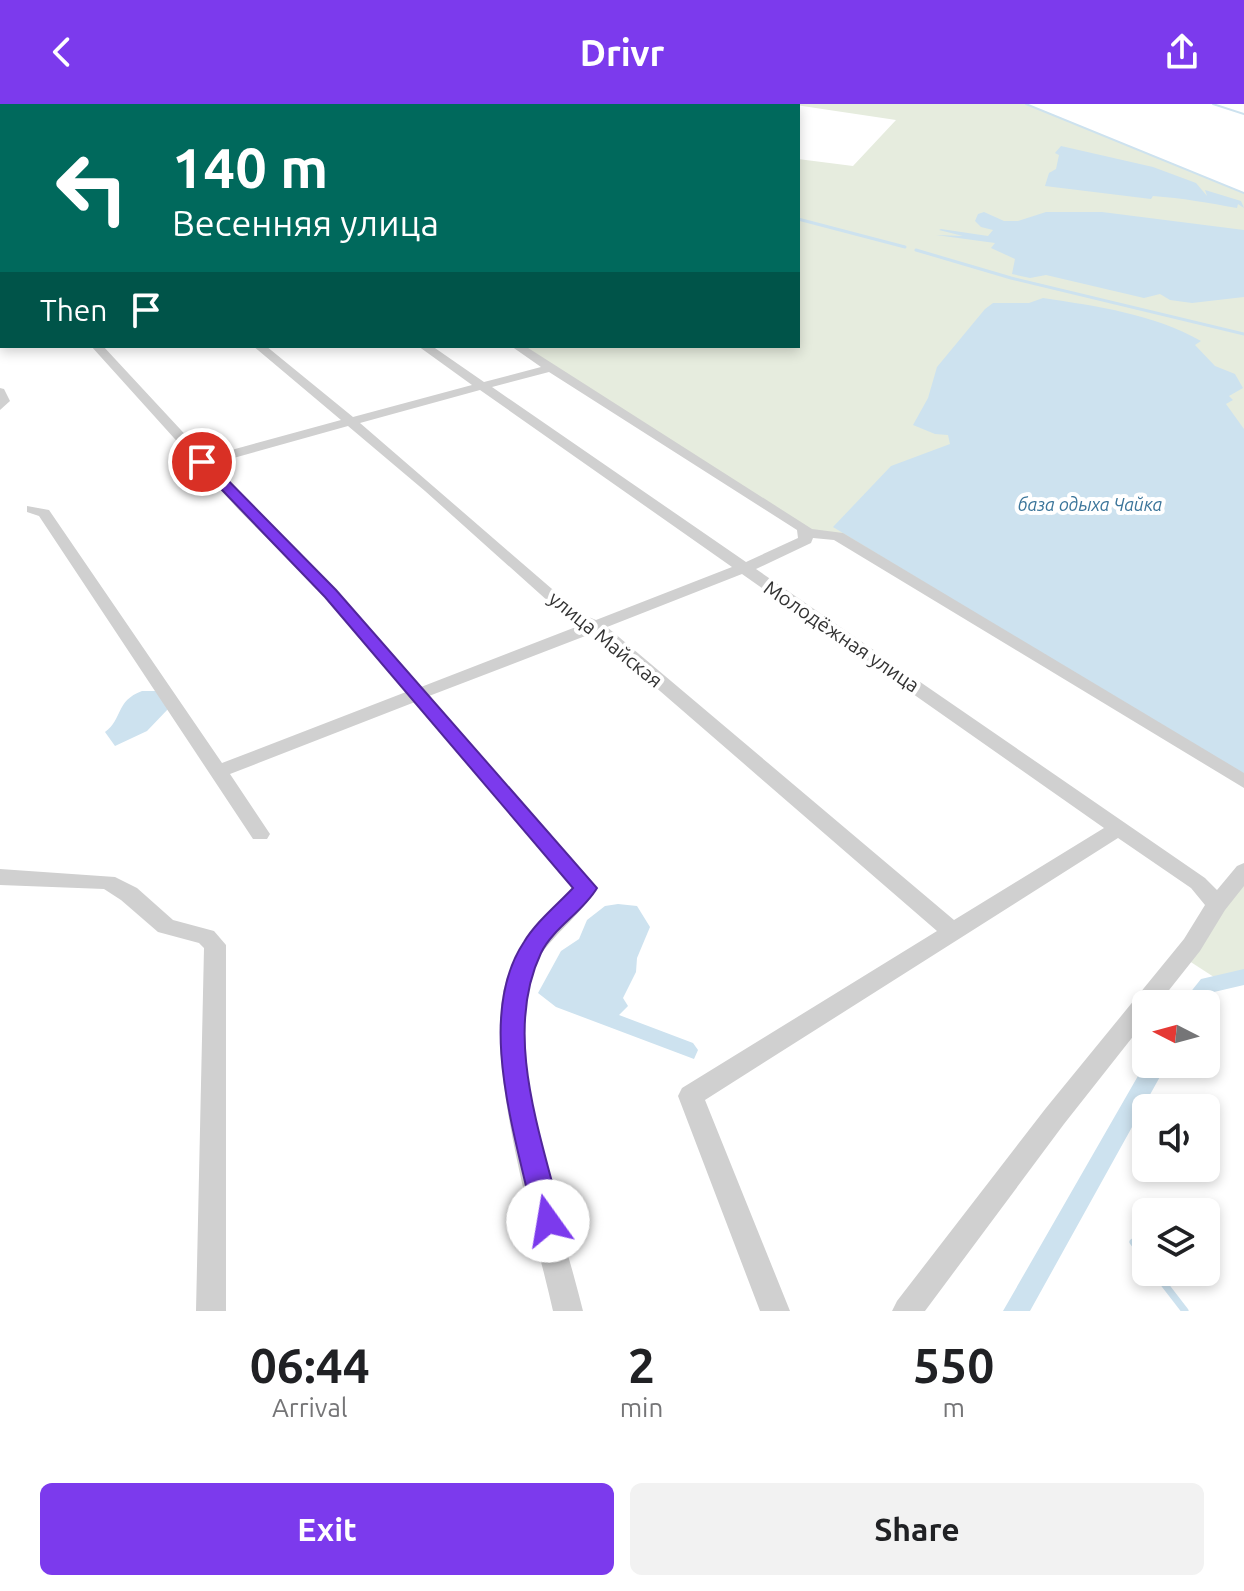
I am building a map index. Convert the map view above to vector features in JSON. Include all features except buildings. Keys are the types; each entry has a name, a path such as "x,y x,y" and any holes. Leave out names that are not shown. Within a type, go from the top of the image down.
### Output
{"street":[{"path":"99,348 202,462 331,594 586,888 532,946 516,984 511,1018 521,1100 568,1311"},
{"name":"улица Майская","path":"261,348 430,488 575,617 594,625 953,932"},
{"name":"Молодёжная улица","path":"427,348 1198,883 1217,904"},
{"path":"520,348 807,533 838,536 1244,782"},
{"path":"202,462 553,367"},
{"path":"0,392 4,401 0,406"},
{"path":"32,509 44,513 260,834"},
{"path":"219,771 742,569 804,541 807,533"},
{"path":"775,1311 691,1096 1118,828"},
{"path":"907,1311 1055,1116 1192,945 1217,904 1244,871"},
{"path":"0,877 108,882 129,894 166,926 206,937 215,945 211,1311"}],"shaded area":[{"path":"800,104 1026,104 1244,193 1244,782 838,536 807,533 522,348 800,348 800,159 853,166 896,120"},
{"path":"1244,871 1244,977 1220,981 1180,955"}],"water":[{"path":"1061,146 1153,167 1196,183 1207,196 1205,190 1241,201 1244,208 1238,204 1237,208 1174,198 1153,196 1151,199 1045,186 1049,173 1056,169 1059,155 1055,153"},
{"path":"984,212 1004,221 1018,221 1046,212 1102,212 1244,230 1244,297 1192,303 1170,300 1160,294 1144,298 1046,275 1030,278 1012,274 1015,259 991,248 995,243 936,235 963,236 941,229 988,236 993,230 981,227 975,221 978,214"},
{"name":"база одыха Чайка","path":"1043,298 1124,312 1183,332 1201,341 1195,345 1215,366 1235,374 1243,388 1229,396 1233,400 1226,404 1244,429 1244,776 833,527 891,466 950,444 948,435 935,434 913,425 928,398 937,367 985,309 993,303 1029,303"},
{"path":"142,691 165,691 169,708 147,731 115,746 105,732 115,722 127,700"},
{"path":"605,906 637,906 650,927 637,958 636,972 623,998 628,1006 619,1015 693,1043 698,1050 694,1059 556,1007 538,993 561,951 579,939 587,920"}],"waterway":[{"path":"1026,104 1244,193"},
{"path":"1213,104 1244,114"},
{"path":"800,220 905,247"},
{"path":"916,250 1011,278 1244,334"},
{"path":"1204,990 1208,985 1244,977"},
{"path":"1016,1311 1148,1078"},
{"path":"1166,1286 1185,1311"}],"route":[{"path":"202,462 331,594 586,888 532,946 516,984 511,1018 521,1100 548,1221"}]}
